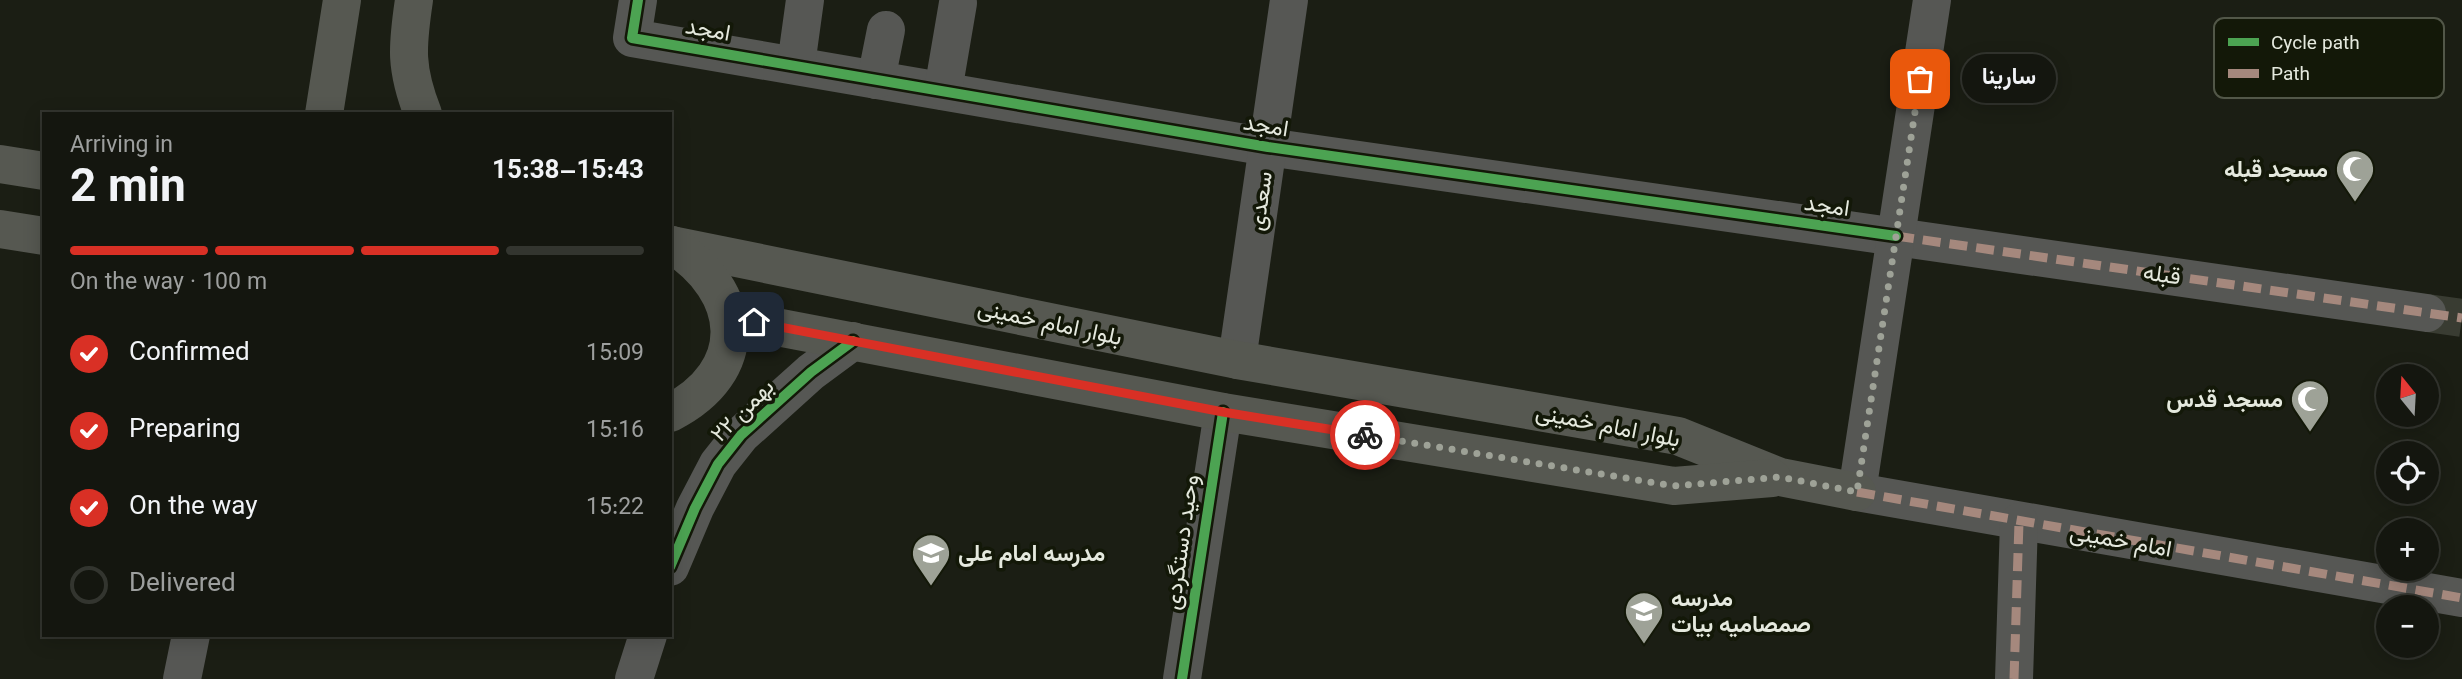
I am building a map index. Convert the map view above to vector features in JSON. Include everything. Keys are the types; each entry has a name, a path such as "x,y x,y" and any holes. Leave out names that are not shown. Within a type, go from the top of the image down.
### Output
{"main road":[{"path":"324,112 342,0"},
{"path":"414,0 407,49 412,86 422,112"},
{"path":"0,164 42,171"},
{"path":"0,229 42,236"},
{"name":"بلوار امام خمینی","path":"672,245 1237,360 1678,436 1780,477"},
{"path":"672,246 702,267 729,318 729,345 720,373 703,391 672,412"},
{"name":"بلوار امام خمینی","path":"729,318 1223,412 1674,486 1780,477"},
{"name":"امام خمینی","path":"1780,477 1857,492"}],"street":[{"name":"امجد","path":"638,0 632,37 1268,147 1896,236"},
{"path":"796,65 805,0"},
{"name":"سعدی","path":"1237,360 1289,0"},
{"path":"1857,492 1931,0"},
{"path":"943,91 958,3"},
{"path":"876,79 886,30"},
{"name":"قبله","path":"1896,236 2427,313"},
{"name":"۲۲ بهمن","path":"672,563 695,508 718,464 741,435 811,372 853,341"},
{"name":"وحید دستگردی","path":"1182,679 1223,412"},
{"name":"امام خمینی","path":"1857,492 2462,598"},
{"path":"2014,679 2019,522"},
{"path":"182,679 191,637"},
{"path":"634,679 646,637"}],"tunnel":[{"path":"2427,313 2462,318"}],"marked path":[{"path":"1896,236 2462,318"},
{"path":"1857,492 2462,598"},
{"path":"2014,679 2019,522"}],"cycle path":[{"path":"638,0 632,38 1268,147 1896,236"},
{"path":"672,562 695,508 718,464 741,435 811,372 853,341"},
{"path":"1182,679 1223,412"}],"way so far":[{"path":"1365,435 1674,486 1780,477 1857,492 1920,79"}],"place":[{"name":"سارینا","path":"1920,79"},
{"name":"مسجد قبله","path":"2355,203"},
{"name":"مسجد قدس","path":"2310,433"},
{"name":"مدرسه امام علی","path":"931,587"},
{"name":"مدرسه صمصامیه بیات","path":"1644,645"}],"route":[{"path":"754,322 1223,412 1365,435"}]}
